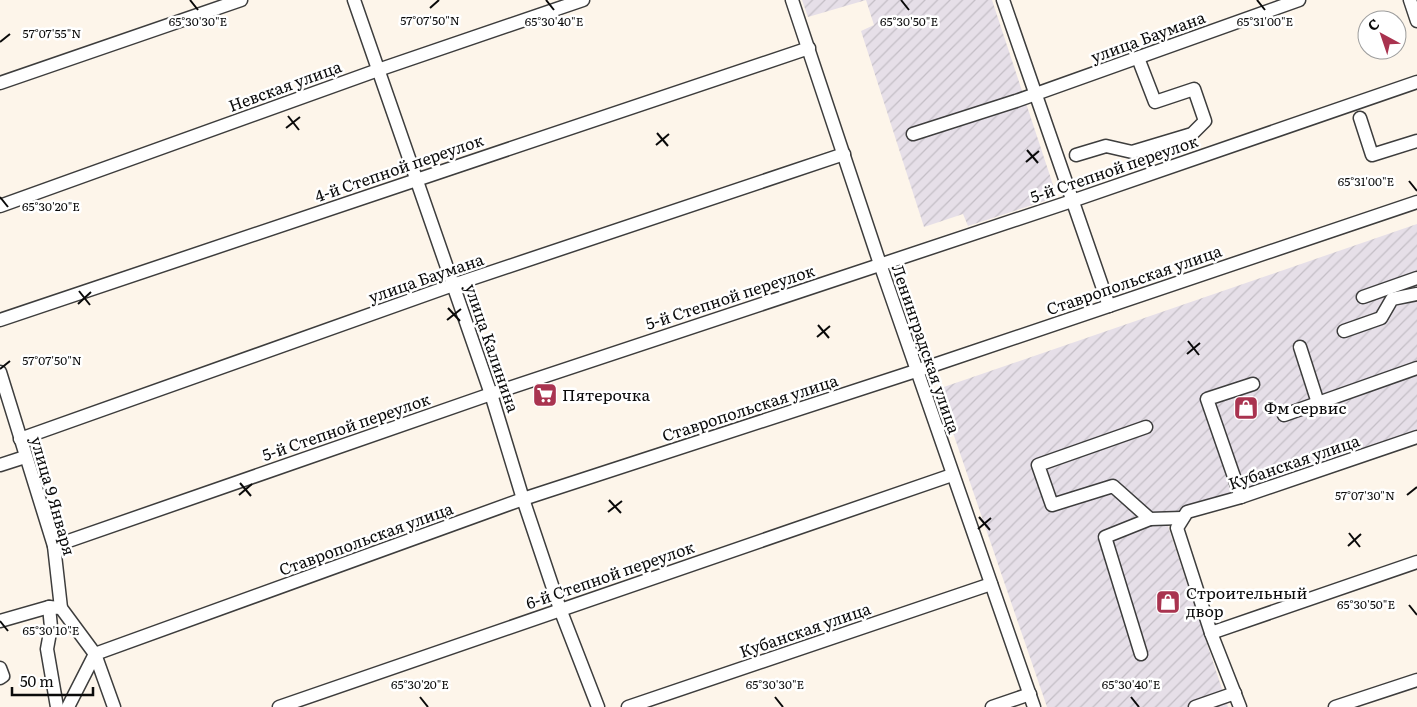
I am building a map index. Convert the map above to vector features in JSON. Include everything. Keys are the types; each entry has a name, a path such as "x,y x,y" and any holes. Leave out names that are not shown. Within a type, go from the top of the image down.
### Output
{"street":[{"path":"0,83 241,0"},
{"name":"улица Калинина","path":"354,0 491,394 523,499 560,609 598,707"},
{"name":"Невская улица","path":"0,206 378,70 583,0"},
{"name":"Ленинградская улица","path":"792,0 952,475 1034,707"},
{"path":"1003,0 1109,306"},
{"name":"улица Баумана","path":"914,134 1036,94 1299,0"},
{"path":"1410,0 1417,20"},
{"name":"4-й Степной переулок","path":"0,320 809,48"},
{"path":"1076,155 1106,146 1132,152 1192,134 1205,122 1194,89 1155,102 1138,58"},
{"name":"5-й Степной переулок","path":"54,546 491,394 1072,201 1417,82"},
{"path":"1360,118 1372,155 1417,141"},
{"name":"улица Баумана","path":"20,439 453,285 844,154"},
{"name":"Ставропольская улица","path":"95,654 523,499 917,370 1417,202"},
{"path":"1363,297 1417,278"},
{"path":"1344,331 1381,318 1392,300 1417,294"},
{"path":"1300,347 1318,403"},
{"path":"1284,415 1417,368"},
{"name":"улица 9 Января","path":"0,373 54,546 55,607 46,649 57,707"},
{"path":"1241,497 1207,399 1253,384"},
{"path":"1146,427 1038,465 1052,506 1113,486 1150,519"},
{"name":"Кубанская улица","path":"1182,518 1188,512 1241,497 1417,437"},
{"path":"0,465 25,457"},
{"name":"6-й Степной переулок","path":"279,707 952,475"},
{"path":"1141,654 1105,537 1150,519 1182,518 1177,528 1211,633 1240,707"},
{"path":"1211,633 1417,562"},
{"name":"Кубанская улица","path":"628,707 991,584"},
{"path":"0,621 55,607 95,654 114,707"},
{"path":"68,707 95,654"},
{"path":"0,668 3,676 0,678"},
{"path":"1335,707 1417,680"},
{"path":"1196,707 1235,692"},
{"path":"992,707 1030,694"}],"shaded area":[{"path":"802,0 866,0 808,17"},
{"path":"866,0 992,0 1057,197 968,226 963,214 924,227 861,31 874,25"},
{"path":"1417,224 1417,431 1165,517 1228,707 1047,707 938,389"}],"place":[{"name":"Пятерочка","path":"545,395"},
{"name":"Фм сервис","path":"1246,408"},
{"name":"Строительный двор","path":"1168,602"}]}
